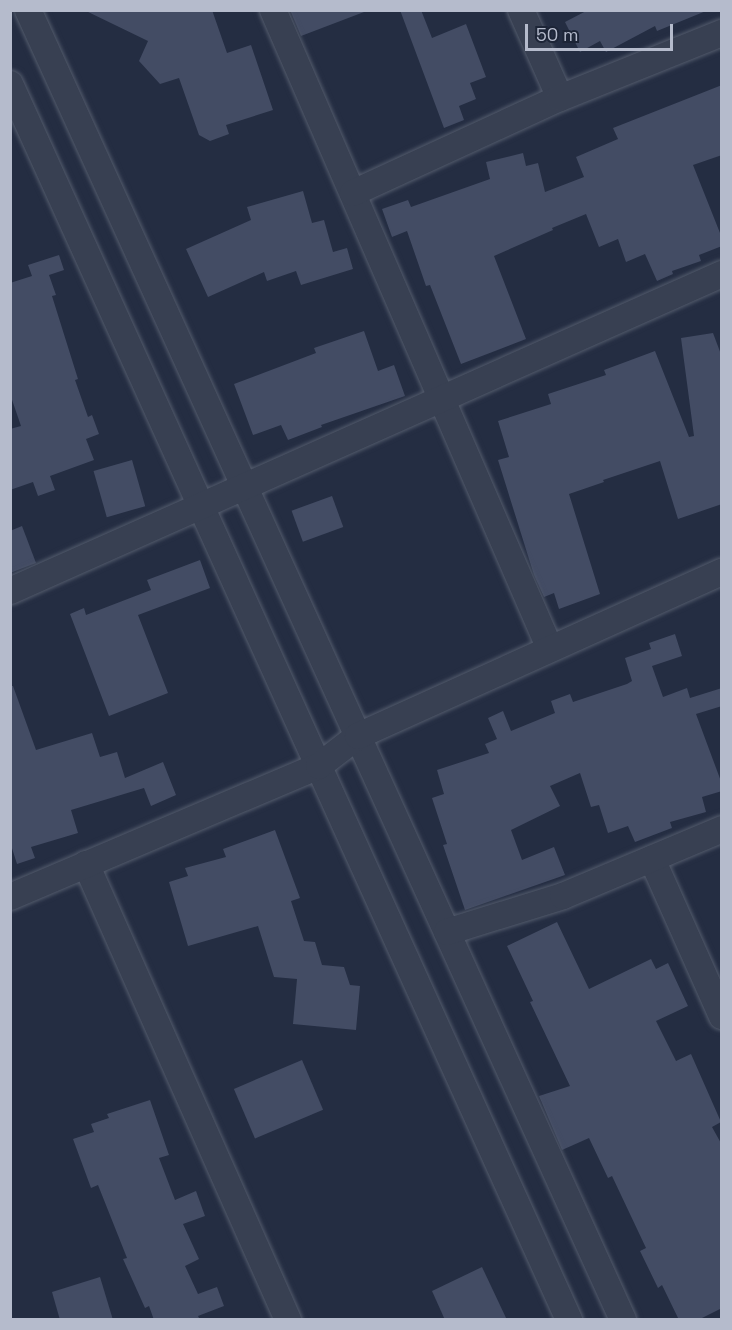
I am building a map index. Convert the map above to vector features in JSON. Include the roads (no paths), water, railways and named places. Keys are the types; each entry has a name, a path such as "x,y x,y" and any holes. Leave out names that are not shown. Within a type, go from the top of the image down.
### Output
{"street":[{"path":"28,10 623,1320"},
{"path":"273,10 550,649"},
{"path":"521,10 560,98"},
{"path":"353,193 560,98 722,33"},
{"path":"10,84 569,1320"},
{"path":"10,591 722,274"},
{"path":"10,897 319,766 358,736 722,572"},
{"path":"447,932 563,896 722,829"},
{"path":"652,859 722,1016"},
{"path":"86,864 288,1320"}]}
